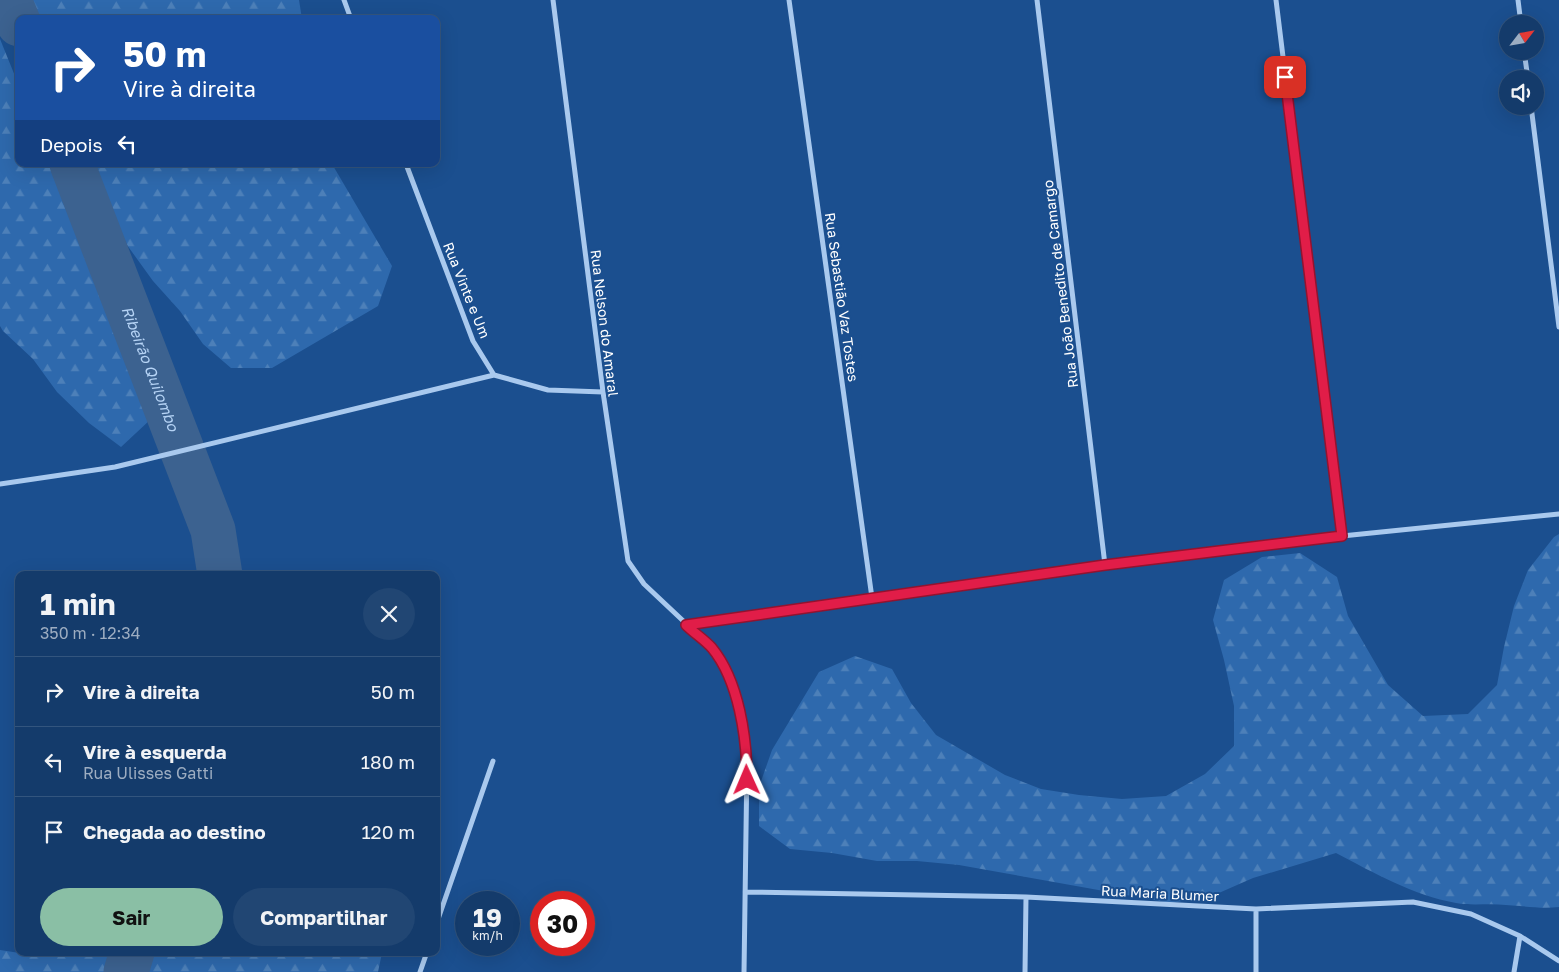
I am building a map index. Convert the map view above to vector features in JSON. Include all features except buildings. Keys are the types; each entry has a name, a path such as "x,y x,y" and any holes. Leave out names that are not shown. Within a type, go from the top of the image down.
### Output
{"street":[{"path":"344,0 350,15"},
{"name":"Rua Nelson do Amaral","path":"553,0 603,392 628,561 644,584 712,648 727,673 740,712 747,761 744,972"},
{"name":"Rua Sebastião Vaz Tostes","path":"789,0 872,598"},
{"name":"Rua João Benedito de Camargo","path":"1037,0 1105,565"},
{"path":"1276,0 1342,536"},
{"path":"1518,0 1520,15"},
{"path":"1532,115 1559,327"},
{"name":"Rua Vinte e Um","path":"407,167 473,340 494,375"},
{"path":"0,484 115,467 494,375 548,390 603,392"},
{"path":"686,625 1105,565 1342,536 1559,514"},
{"path":"440,913 493,761"},
{"name":"Rua Maria Blumer","path":"745,892 1026,898 1256,909 1413,902 1471,914 1520,936 1559,962"},
{"path":"1025,972 1026,898"},
{"path":"1256,909 1256,972"},
{"path":"1514,972 1520,936"},
{"path":"420,972 426,956"}],"green space":[{"path":"20,0 299,0 301,15 26,15"},
{"path":"0,39 15,76 15,167 50,167 121,345 138,382 151,419 121,447 89,423 57,392 33,359 0,326"},
{"path":"91,167 334,167 392,266 378,306 272,368 231,368 203,344 180,311 153,281 127,245"},
{"path":"1559,534 1559,907 1539,908 1500,904 1456,903 1409,889 1336,853 1253,878 1212,896 1171,903 959,865 917,861 877,861 832,853 790,849 759,826 759,787 772,750 819,672 855,656 892,669 911,703 936,735 1005,775 1041,789 1079,795 1122,799 1166,796 1205,774 1234,746 1234,706 1213,620 1224,580 1262,557 1300,553 1337,577 1348,616 1388,685 1423,716 1468,714 1497,685 1514,606 1528,570 1554,537"},
{"path":"0,950 15,952 15,956 381,956 378,972 0,972"}],"waterway":[{"name":"Ribeirão Quilombo","path":"9,0 15,15"},
{"name":"Ribeirão Quilombo","path":"73,167 213,530 219,571"},
{"name":"Ribeirão Quilombo","path":"126,972 131,956"}],"route":[{"path":"747,780 747,761 740,712 727,673 712,648 686,625 1105,565 1342,536 1285,77"}]}
